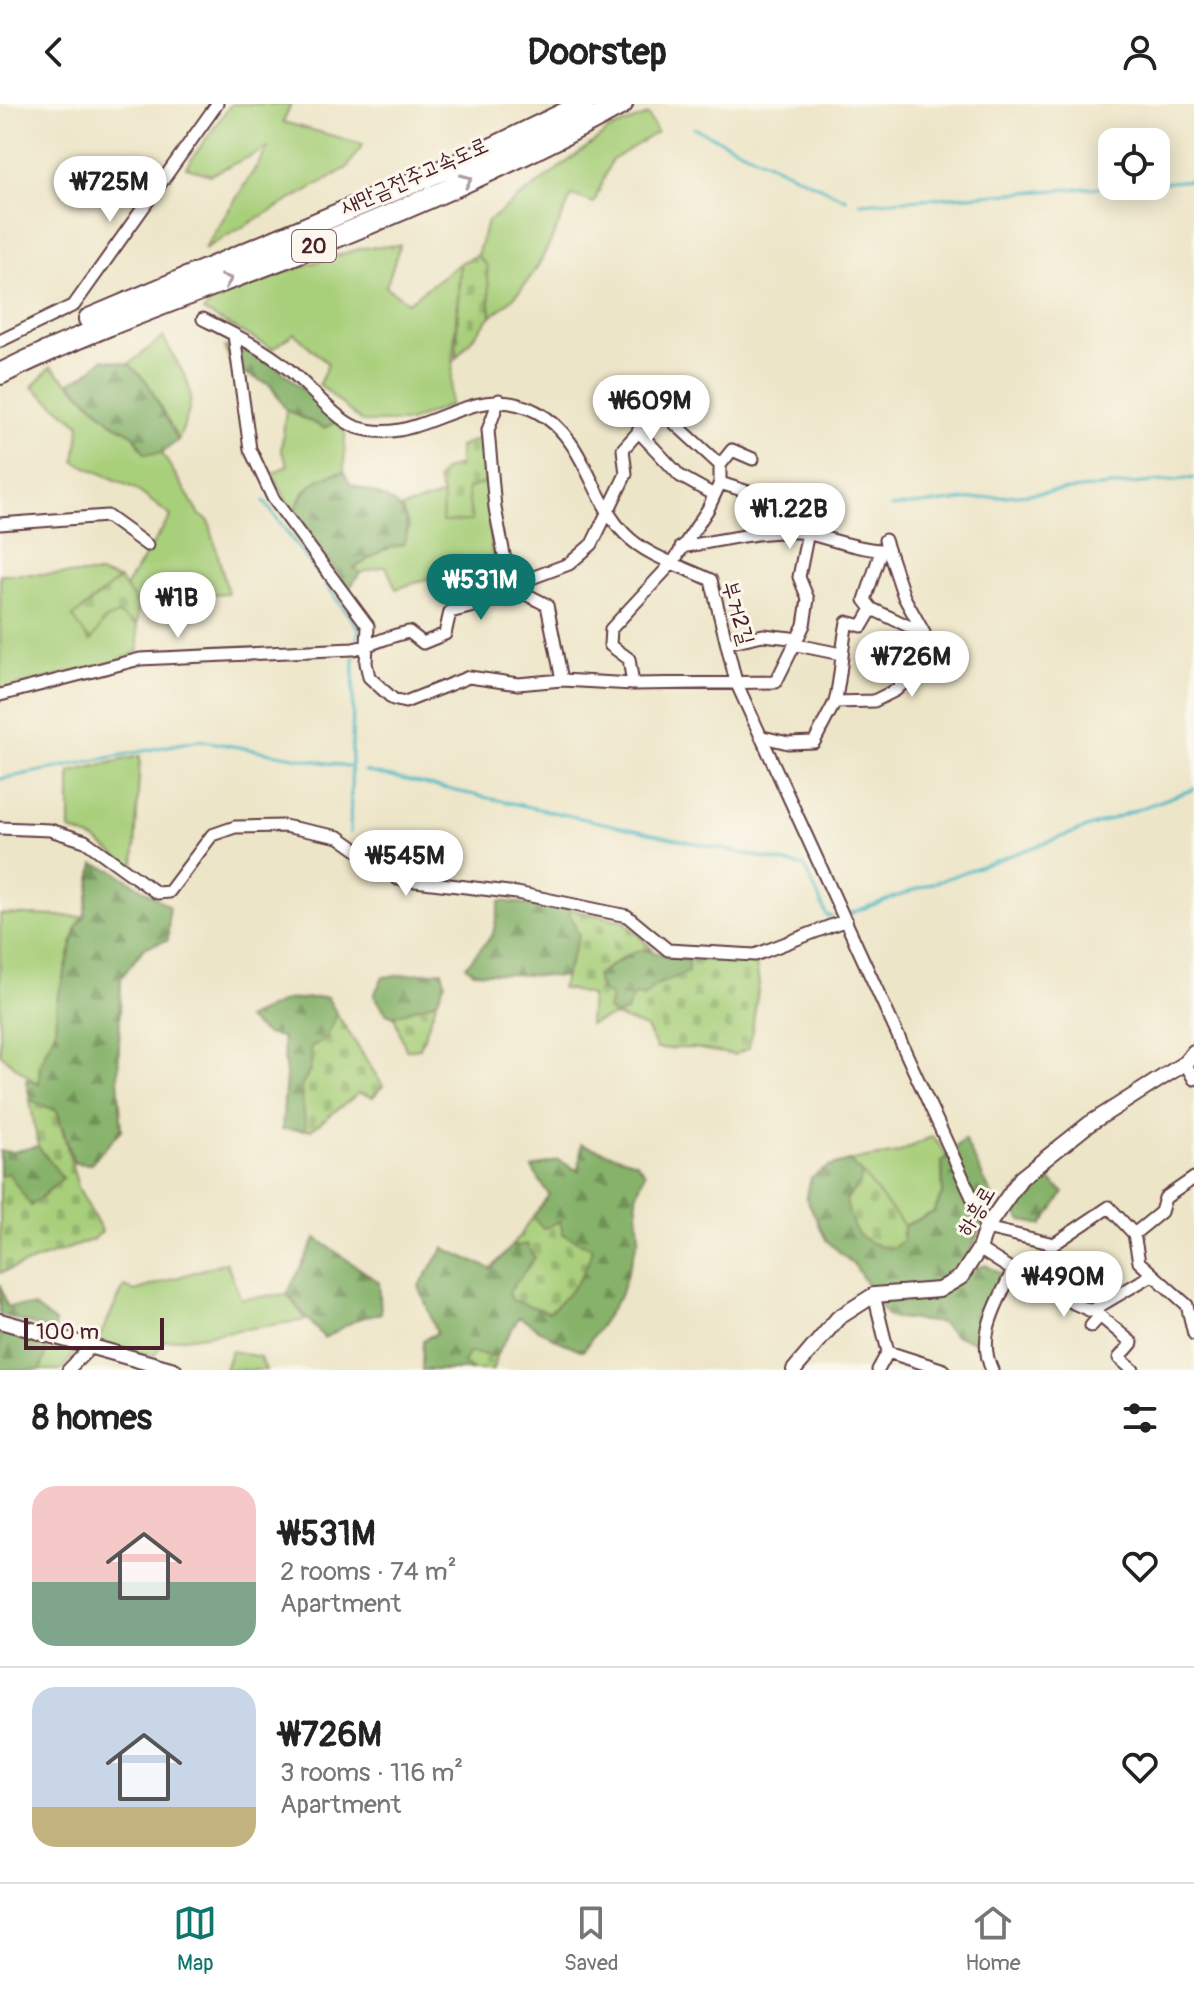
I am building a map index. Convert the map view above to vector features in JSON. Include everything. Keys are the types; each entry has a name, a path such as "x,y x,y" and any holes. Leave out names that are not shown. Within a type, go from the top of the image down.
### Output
{"highway":[{"name":"새만금전주고속도로","path":"0,359 447,168 584,104"},
{"name":"새만금전주고속도로","path":"0,374 92,332 301,251 468,179 622,104"}],"street":[{"path":"0,341 74,305 217,104"},
{"path":"203,319 284,365 353,427 394,434 475,403 499,400 488,430 495,508 510,586"},
{"path":"234,335 250,449 273,498 368,626 366,663 369,677 393,699 405,702 469,677 518,684 562,680 633,684 776,682 797,645 808,599 799,577 812,512 720,483"},
{"name":"부거2길","path":"499,400 536,412 560,430 583,460 625,534 711,580 736,682 986,1228"},
{"path":"0,695 140,659 368,647 381,637 409,632 423,643 445,634 450,612 490,602 510,586 569,564 592,544 626,474 623,449 659,409 720,465"},
{"path":"638,431 680,476 714,495"},
{"path":"633,684 629,659 610,645 611,629 673,562 714,495 720,483 720,465 732,450 753,459"},
{"path":"0,524 107,516 147,545"},
{"path":"681,547 747,536 808,533 839,544 885,547"},
{"path":"885,547 865,600 872,609 924,633"},
{"path":"835,702 874,701 896,690 915,671 925,650 924,633 904,597 885,547"},
{"path":"510,586 547,605 562,680"},
{"path":"763,737 788,743 814,742 835,702 844,662 841,654 847,622 862,626 872,609"},
{"path":"727,643 763,635 791,638 797,645 841,654"},
{"path":"0,828 50,830 85,841 157,893 169,892 212,835 235,827 284,826 339,837 398,879 517,893 627,916 668,950 755,955 846,920"},
{"path":"1190,1058 1194,1079"},
{"name":"하흥로","path":"794,1370 838,1318 874,1295 939,1290 961,1277 979,1249 986,1228 1021,1178 1089,1124 1190,1058"},
{"path":"1134,1234 1161,1212 1165,1198 1194,1178"},
{"path":"986,1228 1054,1244 1109,1207 1134,1234 1139,1262 1187,1305 1194,1334"},
{"path":"979,1249 1012,1272 1091,1311 1152,1275"},
{"path":"992,1370 984,1353 990,1318 1012,1272"},
{"path":"874,1295 888,1352 878,1370"},
{"path":"1091,1326 1100,1316 1132,1343 1119,1358 1133,1370"},
{"path":"0,1321 174,1370"},
{"path":"68,1370 90,1348"},
{"path":"888,1352 944,1370"}],"green space":[{"path":"231,104 291,104 283,122 363,144 347,168 204,249 268,148 210,175 186,167"},
{"path":"648,115 657,132 611,161 594,203 572,195 549,246 530,277 506,305 491,316 487,267 477,255 487,222 611,129"},
{"path":"400,245 386,287 408,302 460,263 450,405 409,422 362,422 319,384 328,364 294,333 273,349 203,311 231,288 362,248"},
{"path":"477,255 487,266 491,316 456,358 460,263"},
{"path":"163,337 189,387 189,408 178,440 147,382 129,364"},
{"path":"225,347 256,354 271,363 336,422 324,428 286,410 270,385 231,367"},
{"path":"103,359 129,364 147,382 178,440 162,453 145,454 133,434 111,422 70,382 86,374"},
{"path":"51,367 111,422 133,434 145,453 162,453 200,515 209,521 228,593 193,595 138,605 125,587 171,516 134,488 75,462 80,425 32,387"},
{"path":"286,410 324,428 336,422 345,432 344,472 318,480 301,497 294,513 272,474 288,465 281,450"},
{"path":"480,438 486,482 467,489 472,521 442,522 443,495 437,480 444,470 459,465 459,447"},
{"path":"344,472 350,484 394,503 401,510 407,530 404,544 383,550 354,568 360,573 349,589 294,513 306,490 318,480"},
{"path":"486,482 494,573 463,567 396,589 386,566 360,573 353,569 383,550 404,544 409,528 402,508"},
{"path":"0,574 100,574 119,579 73,618 106,619 118,613 137,626 139,651 118,661 0,690"},
{"path":"119,579 138,605 137,626 118,614 106,619 90,642 73,617"},
{"path":"140,756 134,869 95,840 70,830 70,772"},
{"path":"94,864 114,871 169,906 168,940 145,947 121,978 118,1079 122,1130 90,1164 74,1163 57,1111 30,1100 26,1079 39,1084 40,1063 55,1032 57,1001 77,926 84,917"},
{"path":"500,901 568,909 579,936 564,977 473,972 466,966 493,934"},
{"path":"568,909 624,921 652,949 630,954 596,975 600,990 611,997 608,1010 615,1016 589,1024 591,995 561,988 579,936"},
{"path":"0,914 84,917 77,927 57,1001 55,1032 40,1063 39,1085 0,1054"},
{"path":"640,949 688,960 688,972 615,1016 608,1010 596,975"},
{"path":"688,960 756,962 759,984 749,1048 734,1055 694,1048 657,1049 646,1028 615,1016 626,1012 635,995 644,997 654,986 688,972"},
{"path":"442,971 445,982 437,1001 394,1016 386,1013 374,995 383,977"},
{"path":"327,997 337,1014 326,1039 311,1048 311,1069 301,1088 306,1130 282,1129 286,1075 282,1037 265,1034 246,1019 286,1000"},
{"path":"437,1001 420,1048 406,1050 394,1016"},
{"path":"337,1014 383,1086 373,1097 359,1093 311,1130 306,1130 301,1088 311,1069 311,1047 326,1039"},
{"path":"30,1100 57,1111 78,1187 102,1232 92,1240 0,1273 0,1176 8,1173 31,1206 63,1178 38,1146"},
{"path":"933,1136 947,1156 942,1162 943,1192 934,1212 904,1226 849,1161 898,1153"},
{"path":"964,1139 993,1197 969,1255 977,1268 986,1265 1003,1275 987,1308 979,1343 954,1335 941,1323 888,1317 855,1266 826,1240 806,1197 811,1178 828,1167 849,1161 862,1173 860,1183 846,1200 903,1240 904,1226 934,1212 943,1192 942,1162"},
{"path":"581,1144 636,1162 645,1173 636,1196 639,1237 620,1296 583,1351 555,1339 519,1317 496,1356 468,1354 463,1363 473,1370 422,1370 423,1340 437,1333 419,1286 444,1248 491,1269 511,1247 528,1243 535,1258 510,1292 549,1312 543,1229 533,1217 549,1195 532,1168 558,1160 579,1171"},
{"path":"38,1146 63,1178 31,1206 8,1174 0,1176 0,1151 12,1152"},
{"path":"862,1173 904,1226 903,1240 892,1249 864,1239 851,1221 846,1200 860,1183"},
{"path":"1042,1173 1064,1193 1042,1225 1021,1220 1012,1207"},
{"path":"533,1217 543,1229 560,1221 563,1234 592,1248 586,1267 576,1283 549,1312 512,1300 509,1292 535,1258 527,1244 511,1247"},
{"path":"316,1238 379,1282 381,1313 358,1319 324,1338 287,1294"},
{"path":"226,1262 241,1299 287,1294 306,1320 164,1341 155,1355 96,1344 124,1287 135,1291"},
{"path":"0,1284 7,1306 33,1306 55,1322 55,1332 0,1314"},
{"path":"0,1327 49,1342 41,1370 0,1370"},
{"path":"49,1342 77,1350 61,1370 41,1370"},
{"path":"231,1351 260,1357 266,1370 225,1370"},
{"path":"468,1353 496,1356 493,1370 473,1370 463,1363"}],"waterway":[{"path":"694,128 846,199"},
{"path":"1170,182 1194,180"},
{"path":"860,203 1098,187"},
{"path":"891,507 1194,478"},
{"path":"264,501 359,629 356,642"},
{"path":"350,833 354,657"},
{"path":"0,779 199,740 350,767"},
{"path":"364,771 805,867 827,916 831,916"},
{"path":"851,913 1194,789"}]}
